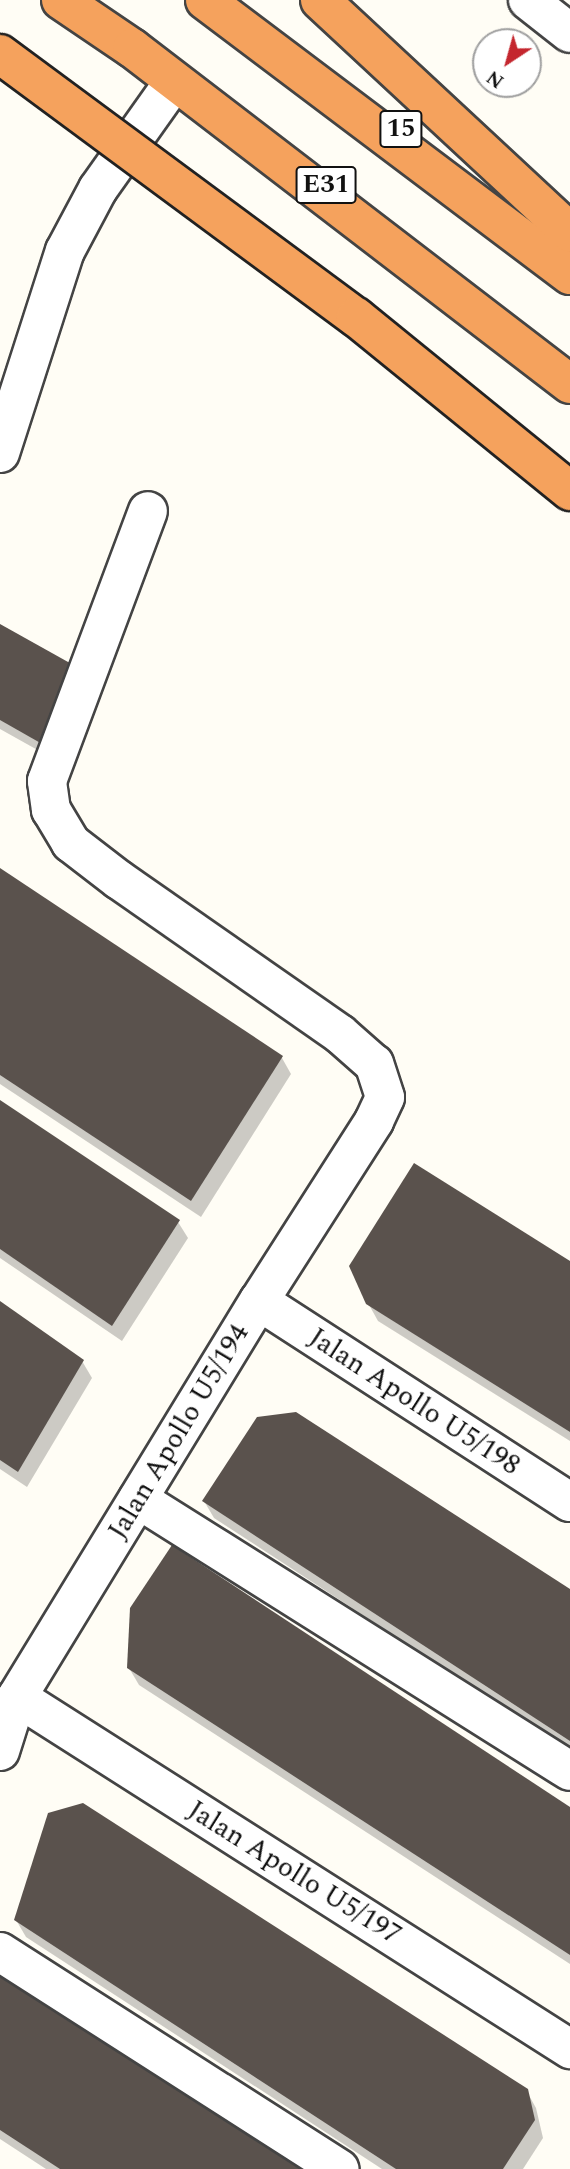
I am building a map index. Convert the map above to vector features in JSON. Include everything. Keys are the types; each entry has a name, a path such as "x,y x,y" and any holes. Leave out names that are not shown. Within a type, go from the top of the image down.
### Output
{"highway":[{"path":"61,0 570,384"},
{"name":"E31","path":"86,0 402,244 570,366"},
{"name":"E31","path":"205,0 570,275"},
{"name":"15","path":"232,0 570,258"},
{"path":"320,0 570,232"},
{"path":"0,54 356,317 570,491"}],"street":[{"path":"528,0 570,33"},
{"path":"0,453 65,251 98,189 173,83"},
{"name":"Jalan Apollo U5/194","path":"0,1751 17,1697 258,1301 374,1121 385,1097 374,1063 340,1034 118,880 71,843 51,810 47,781 148,511"},
{"name":"Jalan Apollo U5/198","path":"258,1301 570,1502"},
{"path":"138,1499 570,1771"},
{"name":"Jalan Apollo U5/197","path":"17,1697 570,2049"},
{"path":"0,1952 339,2169"}],"building":[{"path":"0,624 77,667 51,749 0,720"},
{"path":"0,868 283,1056 191,1201 0,1075"},
{"path":"0,1100 180,1220 112,1326 0,1249"},
{"path":"414,1163 570,1261 570,1432 366,1304 349,1266"},
{"path":"0,1301 84,1360 18,1472 0,1460"},
{"path":"296,1412 570,1589 570,1741 202,1501 257,1417"},
{"path":"172,1545 570,1807 570,1955 127,1668 130,1608"},
{"path":"83,1803 528,2089 535,2120 503,2169 396,2169 14,1920 48,1813"},
{"path":"0,1973 305,2169 60,2169 0,2130"}]}
